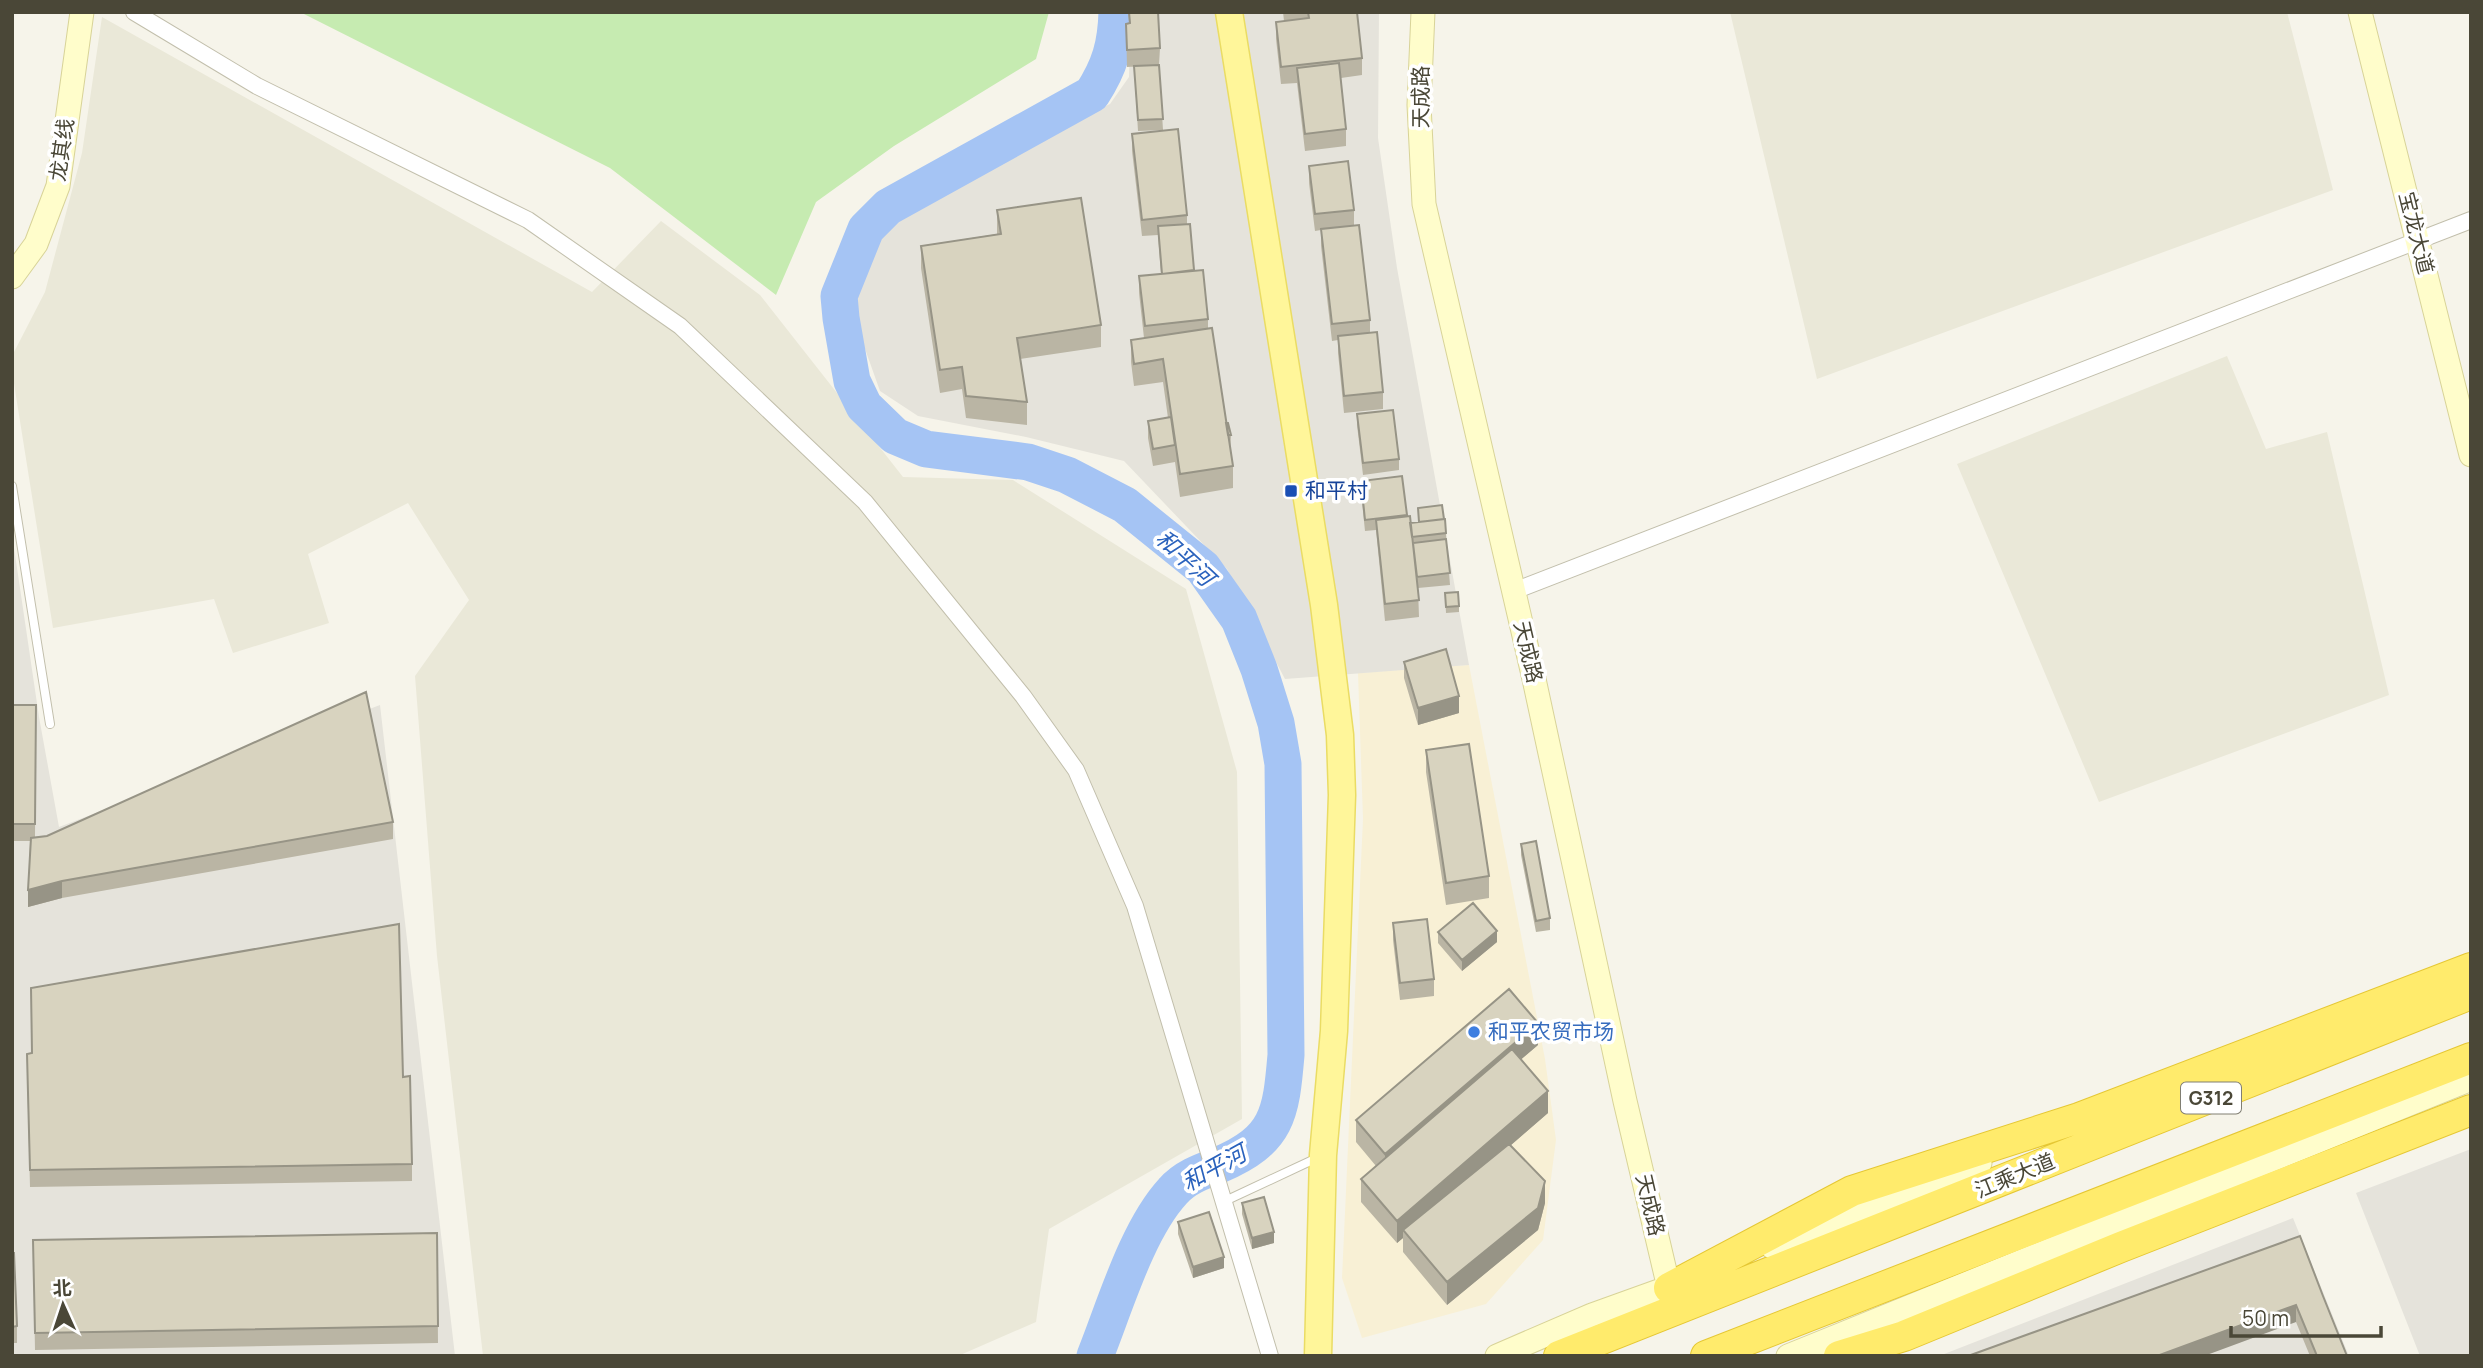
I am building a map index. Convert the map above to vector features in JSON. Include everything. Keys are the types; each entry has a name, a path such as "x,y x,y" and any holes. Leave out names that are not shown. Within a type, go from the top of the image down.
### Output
{"highway":[{"path":"1669,1288 1852,1191 2079,1118 2471,968"},
{"name":"江乘大道","path":"1559,1356 2471,994"},
{"name":"G312","path":"1706,1356 2471,1058"},
{"path":"1839,1356 1904,1336 2121,1247 2471,1110"}],"main road":[{"path":"1229,12 1322,592 1340,735 1342,795 1334,1031 1323,1155 1318,1356"}],"street":[{"name":"龙其线","path":"12,277 36,244 58,186 82,12"},
{"path":"134,12 257,86 528,220 680,326 865,502 1023,696 1076,770 1135,906 1270,1356"},
{"name":"天成路","path":"1423,12 1419,105 1424,204 1514,591 1625,1101 1669,1288"},
{"name":"宝龙大道","path":"2360,12 2471,454"},
{"path":"1514,591 2471,220"},
{"path":"1497,1356 1592,1315 1669,1288 2069,1128 2471,977"},
{"path":"1788,1356 2471,1079"}],"lane":[{"path":"12,486 50,724"},
{"path":"1225,1201 1323,1155"}],"shaded area":[{"path":"1131,12 1379,12 1378,138 1397,268 1469,665 1285,679 1227,569 1124,461 1026,437 918,416 880,391 854,318 865,248 914,196 1110,104 1129,77"},
{"path":"1730,12 2287,12 2333,190 1817,379"},
{"path":"102,17 592,292 661,221 760,295 903,477 1013,480 1186,589 1237,772 1242,1119 1049,1229 1036,1322 958,1356 483,1356 437,956 415,676 469,600 408,503 308,554 329,623 233,653 214,599 53,628 12,371 12,356 45,292 82,153"},
{"path":"2227,356 2266,449 2327,432 2389,695 2099,802 1957,464"},
{"path":"12,534 39,717 59,827 380,705 455,1356 12,1356"},
{"path":"1469,665 1545,1059 1556,1140 1543,1240 1486,1304 1362,1338 1342,1278 1363,819 1358,673"},
{"path":"2471,1149 2471,1356 2420,1356 2356,1193"},
{"path":"2293,1218 2349,1356 1939,1356"}],"green space":[{"path":"300,12 1049,12 1036,59 894,146 816,202 776,295 610,168"}],"building":[{"path":"1129,12 1158,12 1160,48 1127,50 1126,24 1130,23"},
{"path":"1308,12 1357,12 1362,58 1281,67 1276,22 1309,18"},
{"path":"1339,63 1346,129 1305,134 1297,68"},
{"path":"1159,65 1163,119 1138,120 1134,66"},
{"path":"1178,129 1187,215 1142,220 1132,134"},
{"path":"1348,161 1354,210 1315,214 1309,166"},
{"path":"1081,198 1101,325 1017,338 1027,402 966,396 962,367 940,370 921,246 1001,234 997,210"},
{"path":"1190,224 1194,270 1162,274 1158,226"},
{"path":"1359,225 1370,320 1332,324 1321,229"},
{"path":"1203,270 1208,319 1145,326 1139,276"},
{"path":"1212,328 1233,466 1180,474 1163,359 1134,364 1131,340"},
{"path":"1377,332 1383,392 1344,396 1338,336"},
{"path":"1393,410 1399,459 1363,463 1357,414"},
{"path":"1171,417 1175,445 1153,449 1148,421"},
{"path":"1402,476 1407,515 1365,520 1361,481"},
{"path":"1442,505 1444,519 1419,522 1418,508"},
{"path":"1410,516 1419,600 1385,604 1376,520"},
{"path":"1445,519 1446,533 1412,537 1410,523"},
{"path":"1446,539 1450,573 1417,577 1413,543"},
{"path":"1458,592 1459,606 1446,607 1445,593"},
{"path":"1446,649 1459,696 1418,708 1404,662"},
{"path":"366,692 393,822 62,881 28,890 31,838 47,836"},
{"path":"12,705 36,705 35,824 12,824"},
{"path":"1469,744 1489,876 1446,883 1426,750"},
{"path":"1536,841 1550,918 1536,921 1521,844"},
{"path":"1473,903 1497,931 1462,960 1438,932"},
{"path":"1427,919 1434,979 1400,983 1393,923"},
{"path":"399,924 403,1077 410,1076 412,1164 30,1170 27,1054 32,1053 31,988"},
{"path":"1509,989 1538,1023 1385,1154 1356,1120"},
{"path":"1512,1049 1548,1091 1397,1221 1361,1179"},
{"path":"1509,1144 1545,1181 1538,1208 1447,1282 1403,1230"},
{"path":"1264,1197 1274,1232 1252,1238 1242,1203"},
{"path":"1209,1212 1224,1257 1193,1267 1178,1222"},
{"path":"437,1233 438,1326 35,1333 33,1240"},
{"path":"2300,1236 2347,1356 2317,1356 2296,1305 2157,1356 1968,1356"},
{"path":"12,1253 17,1326 12,1327"}],"waterway":[{"name":"和平河","path":"1095,1356 1128,1269 1160,1207 1183,1182 1239,1156 1254,1146 1273,1123 1278,1109 1286,1055 1283,764 1276,723 1239,619 1203,568 1125,505 1067,475 1028,462 926,449 895,436 864,406 852,381 839,296 866,229 888,207 1092,94 1111,55 1117,12"}],"place":[{"name":"和平村","path":"1291,491"},
{"name":"和平农贸市场","path":"1474,1032"}]}
